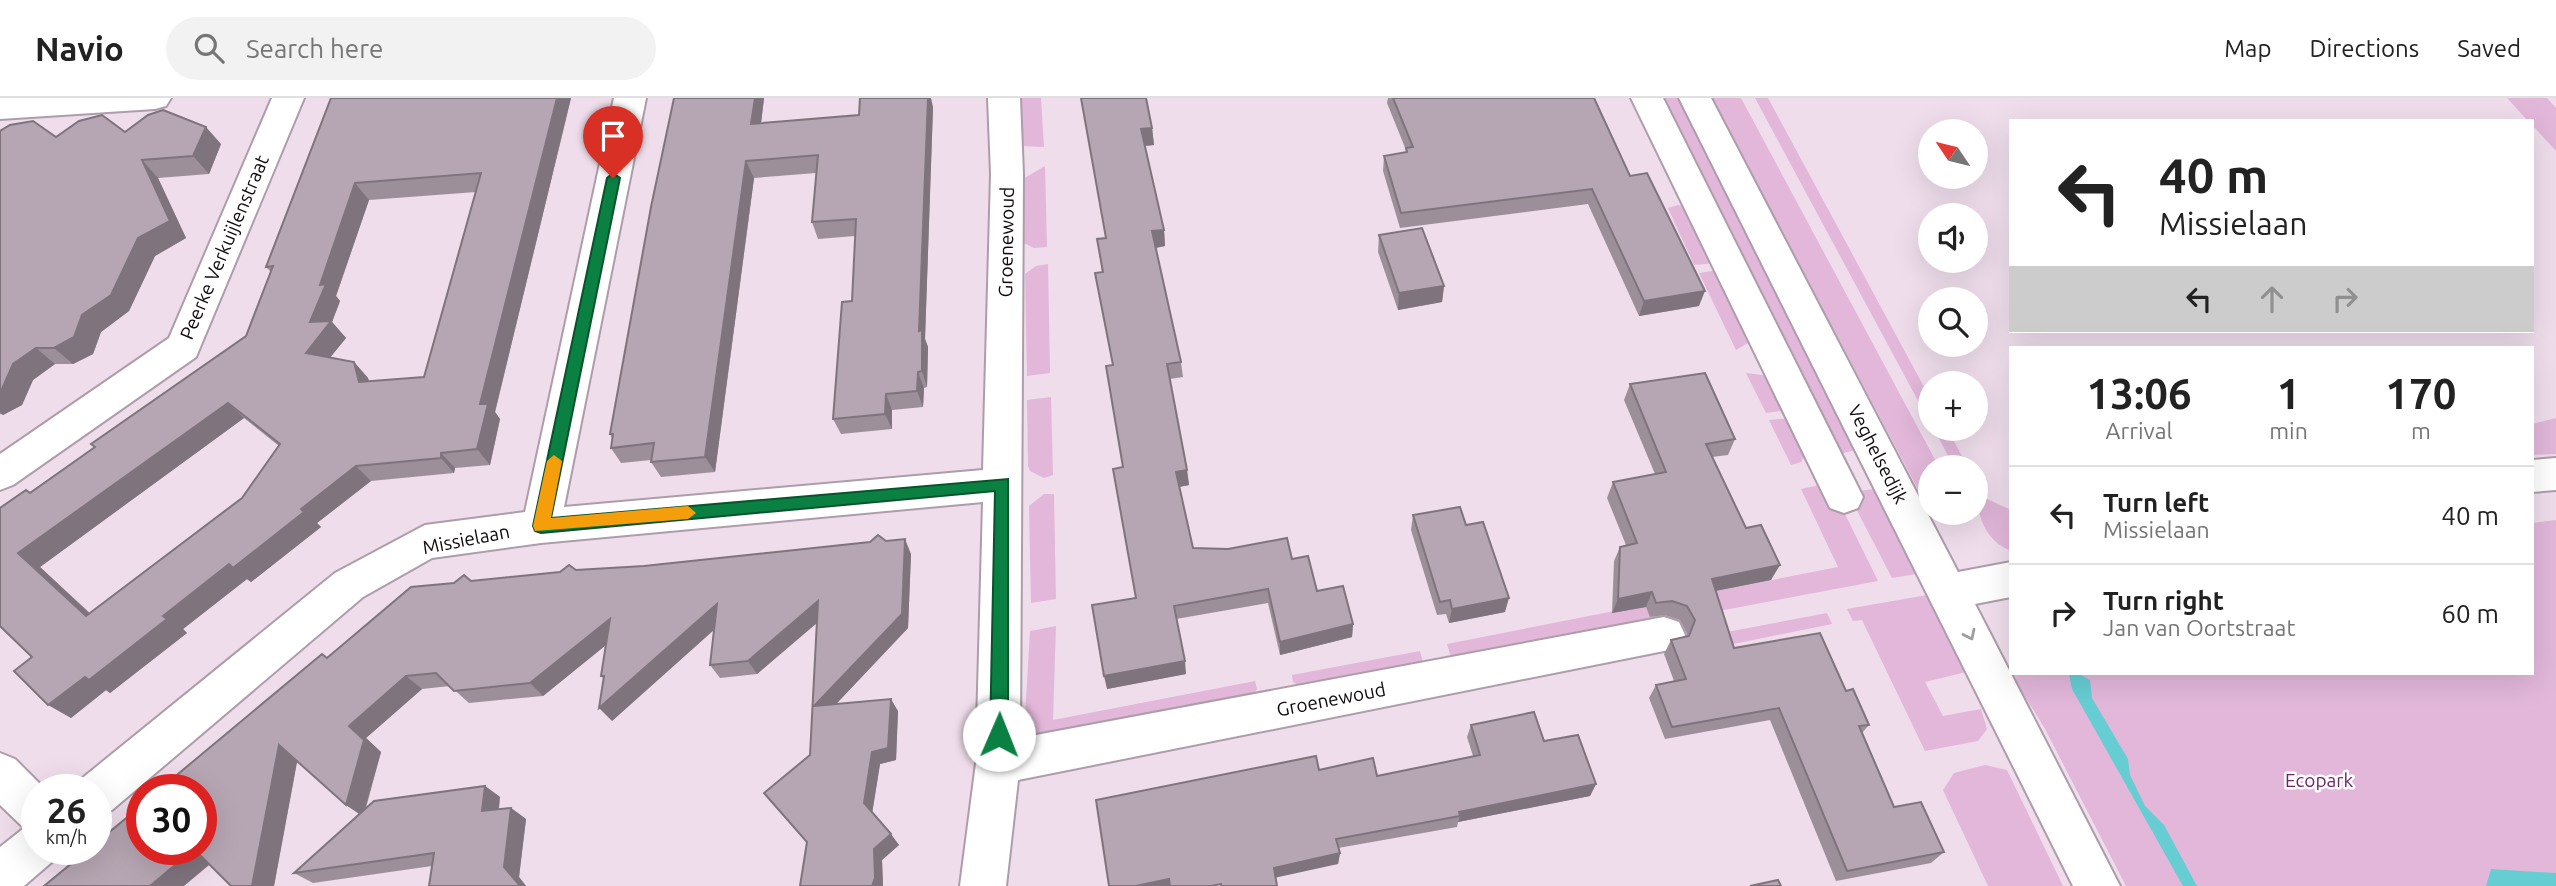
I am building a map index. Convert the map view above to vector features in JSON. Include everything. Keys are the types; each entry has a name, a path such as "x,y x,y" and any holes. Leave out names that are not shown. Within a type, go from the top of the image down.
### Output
{"street":[{"path":"0,108 155,98"},
{"name":"Peerke Verkuijlenstraat","path":"0,474 183,347 288,98"},
{"path":"541,526 630,98"},
{"name":"Groenewoud","path":"983,886 998,763 1007,174 1004,98"},
{"path":"1647,98 1844,497"},
{"name":"Veghelsedijk","path":"1695,98 2097,886"},
{"path":"2534,476 2556,474"},
{"name":"Missielaan","path":"112,782 349,585 425,542 541,526 1003,484"},
{"path":"1949,592 2009,579"},
{"name":"Groenewoud","path":"998,763 1664,635"},
{"path":"0,774 21,796"},
{"path":"0,877 21,859"}],"green space":[{"path":"1020,98 1041,98 1044,147 1021,146"},
{"path":"1658,98 1678,98 1856,450 1839,454"},
{"path":"1711,98 1741,98 1918,428 1918,441 1925,441 1933,455 1918,455 1918,489"},
{"path":"1755,98 1768,98 1918,376 1918,401"},
{"path":"2507,98 2547,98 2556,108 2556,151 2534,127 2534,119 2526,119"},
{"path":"1045,166 1047,247 1034,248 1024,243 1023,179"},
{"path":"1678,205 1689,208 1716,263 1694,265 1668,208"},
{"path":"1048,264 1050,373 1027,376 1025,274 1036,266"},
{"path":"1719,270 1753,340 1736,350 1699,273"},
{"path":"1746,373 1770,376 1787,410 1766,413"},
{"path":"1051,397 1053,475 1044,478 1030,471 1028,466 1027,400"},
{"path":"1790,418 1807,452 1801,462 1791,465 1769,420"},
{"path":"2556,418 2556,454 2534,455 2534,424"},
{"path":"1940,441 1954,441 1961,455 1948,455"},
{"path":"1824,484 1845,514 1878,581 1452,661 1447,644 1838,567 1801,489"},
{"path":"1874,489 1917,574 1892,578 1850,497 1852,492"},
{"path":"1044,494 1054,494 1056,599 1031,603 1029,506"},
{"path":"1988,499 2009,509 2009,550 1987,532 1984,525 1988,525"},
{"name":"Ecopark","path":"2556,520 2556,886 2126,886 2044,727 2012,675 2534,675 2534,523"},
{"path":"1927,595 1966,672 1925,682 1943,716 1981,709 1987,729 1978,741 1925,751 1862,620 1853,621 1847,609"},
{"path":"1827,613 1832,624 1674,656 1669,643"},
{"path":"1056,626 1053,720 1255,681 1257,689 1247,702 1045,738 1035,734 1025,717 1030,631"},
{"path":"1420,651 1424,666 1306,690 1293,682 1292,675"},
{"path":"1985,765 2007,770 2063,886 1988,886 1943,790 1954,773"}],"water":[{"path":"2069,675 2081,675 2090,680 2092,698 2128,759 2130,775 2145,806 2164,825 2197,886 2183,886 2072,689"},
{"path":"2491,869 2556,873 2556,886 2486,886"}],"building":[{"path":"331,98 557,98 480,404 488,404 477,449 441,453 441,458 356,466 301,509 304,512 233,568 229,564 163,616 167,619 89,680 85,677 48,705 14,671 32,657 0,626 0,508 26,490 30,493 95,447 91,444 246,336 273,266 266,267","holes":["481,173 424,377 359,382 354,362 306,353 331,321 310,322 326,284 320,285 355,183","228,403 280,444 242,498 86,616 18,553"]},
{"path":"674,98 755,98 751,124 859,115 860,98 928,98 919,331 922,330 922,371 918,372 917,391 886,394 885,414 833,419 842,302 852,301 856,219 812,222 818,155 746,161 705,457 651,462 654,443 611,448 613,434 610,434 651,207"},
{"path":"1081,98 1146,98 1152,128 1141,129 1164,230 1152,231 1181,362 1167,364 1187,470 1176,472 1193,548 1228,549 1287,538 1292,559 1308,556 1317,591 1343,586 1353,624 1280,642 1268,589 1174,606 1185,661 1104,676 1092,605 1136,598 1113,469 1123,467 1106,366 1113,365 1095,273 1103,272 1097,239 1106,238"},
{"path":"1393,98 1594,98 1630,176 1647,173 1705,291 1644,301 1592,189 1401,213 1384,156 1407,152 1406,148 1413,147"},
{"path":"163,110 206,127 193,156 142,160 170,221 138,238 111,295 82,315 74,337 54,348 36,348 13,364 0,390 0,131 10,125 33,121 56,137 79,121 102,115 125,132 148,115"},
{"path":"1422,228 1444,286 1399,293 1379,235"},
{"path":"1705,373 1735,439 1706,444 1746,528 1761,525 1780,565 1712,579 1734,648 1820,633 1846,691 1853,689 1869,725 1859,726 1894,807 1921,802 1944,852 1847,871 1779,708 1672,727 1656,685 1686,679 1671,640 1689,636 1695,620 1687,606 1672,601 1656,603 1652,592 1618,599 1620,547 1637,543 1613,482 1666,472 1630,384"},
{"path":"1460,507 1466,525 1483,522 1509,598 1452,609 1450,600 1440,602 1413,515"},
{"path":"878,535 886,541 905,539 902,614 814,706 891,699 888,748 872,752 864,803 891,834 874,849 875,878 872,886 800,886 807,842 764,793 810,755 818,601 748,661 710,665 717,604 599,708 610,619 530,683 454,691 436,673 406,676 349,726 364,740 346,805 279,745 252,886 231,886 210,865 217,865 217,774 178,774 322,654 327,658 411,587 454,583 464,575 471,581 560,572 569,565 576,570 644,566 870,542"},
{"path":"1534,712 1544,741 1578,735 1596,784 1459,812 1460,816 1336,839 1340,853 1274,868 1277,886 1170,886 1169,879 1136,886 1109,886 1096,800 1316,756 1319,770 1373,758 1377,776 1480,755 1471,725"},
{"path":"485,786 482,811 511,808 504,867 520,886 429,886 434,853 294,873 374,801"},
{"path":"126,818 126,865 175,865 150,886 44,886 70,865 112,865 112,830"},
{"path":"1778,880 1781,886 1750,886"}],"slow traffic":[{"path":"554,461 541,526 688,513"}],"route":[{"path":"613,178 541,526 1003,484 999,735"}]}
